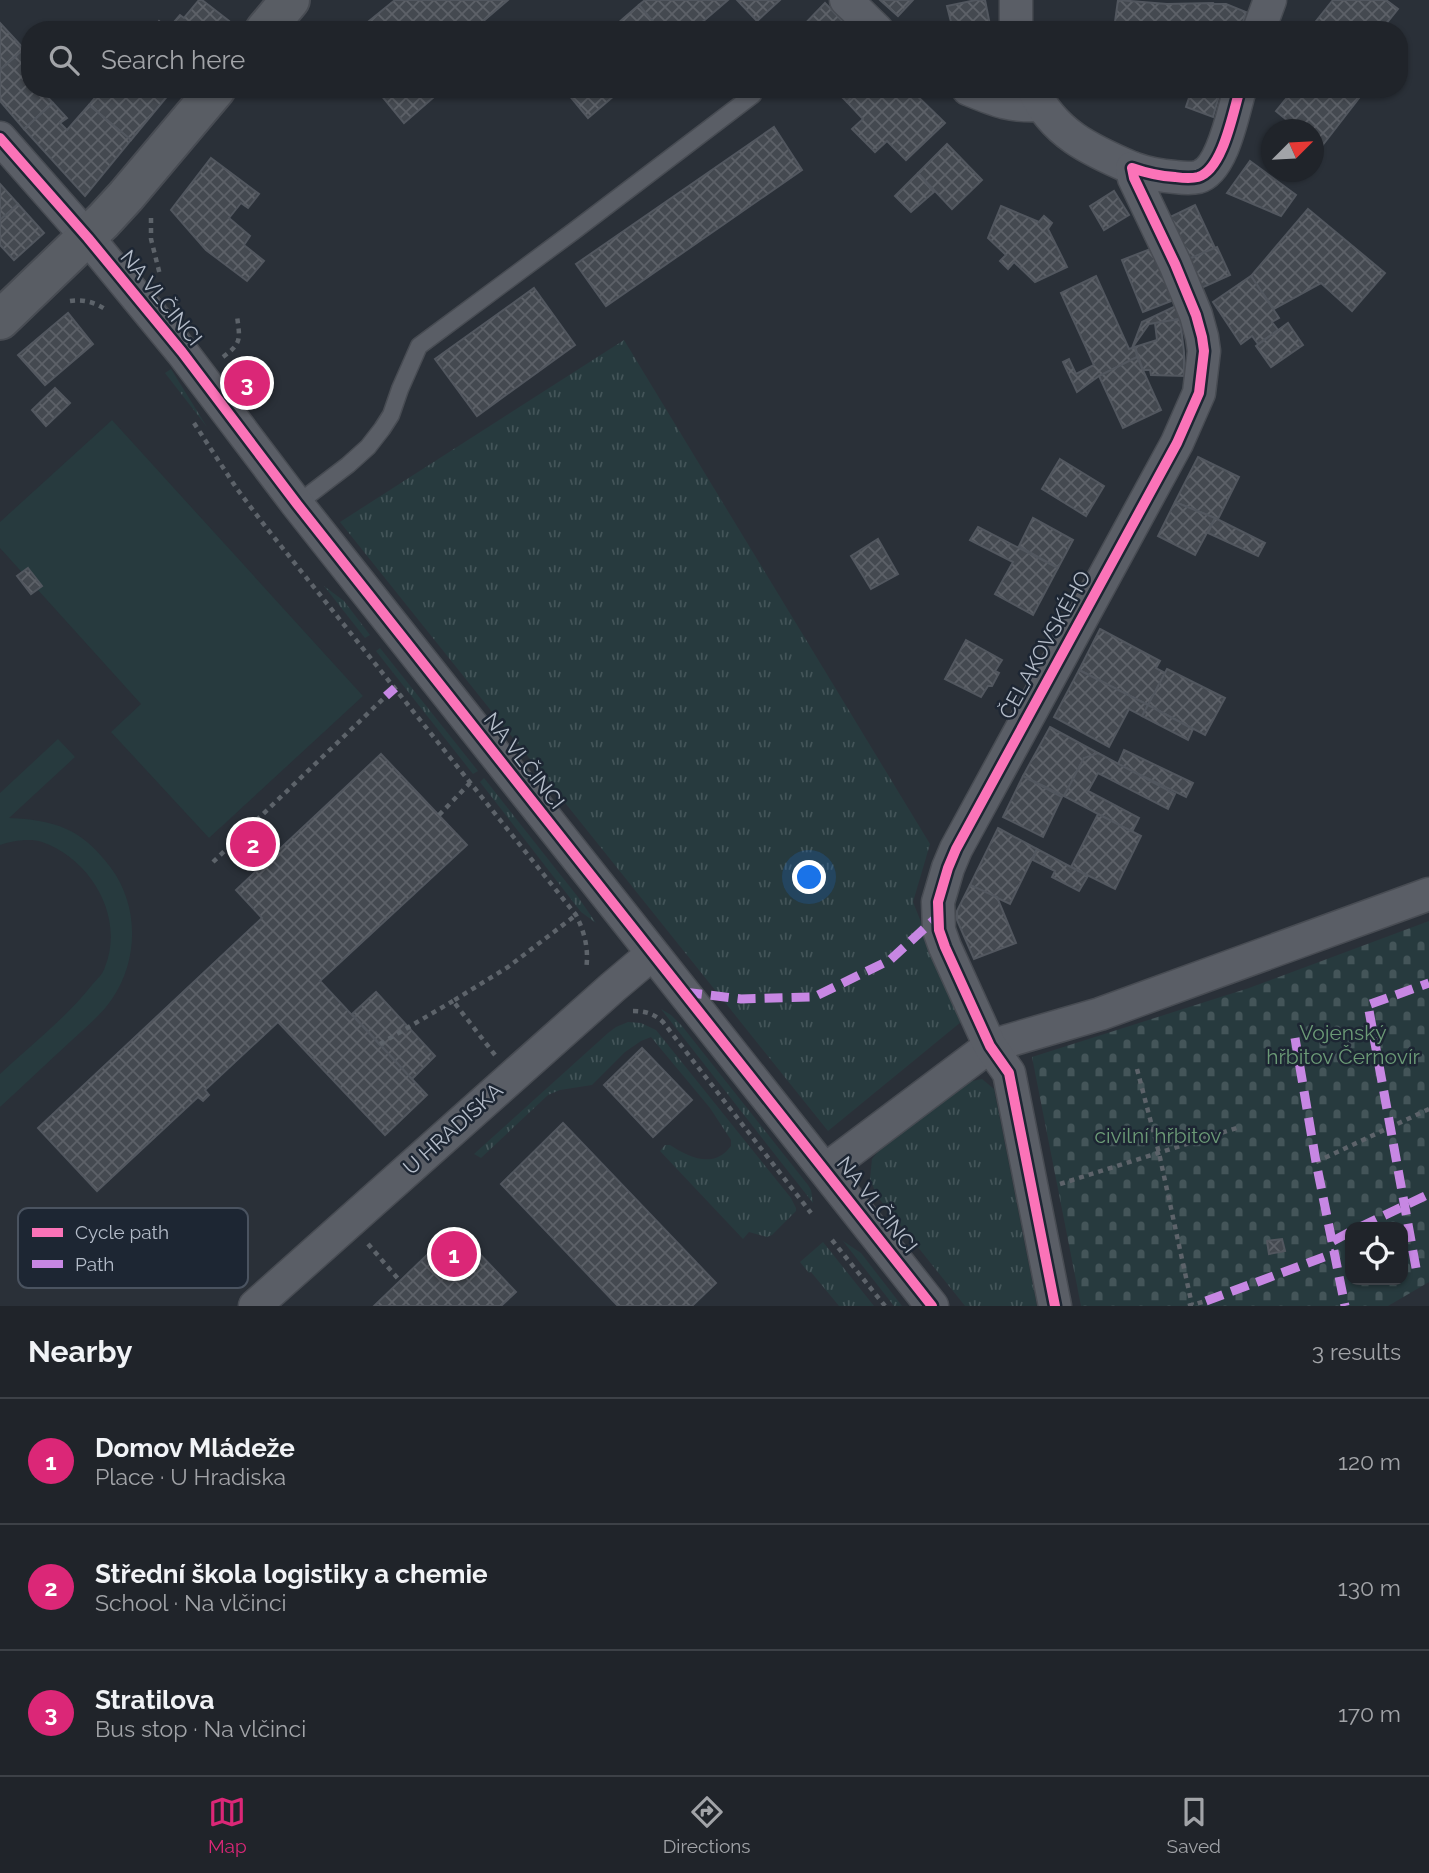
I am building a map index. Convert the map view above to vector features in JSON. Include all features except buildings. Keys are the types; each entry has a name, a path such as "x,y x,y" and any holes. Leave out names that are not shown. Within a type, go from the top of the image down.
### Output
{"street":[{"path":"272,21 290,0"},
{"path":"846,0 868,21"},
{"path":"1016,0 1016,21"},
{"path":"1262,21 1270,0"},
{"path":"0,320 88,238 208,98"},
{"path":"990,98 1013,106 1033,98"},
{"path":"1037,98 1055,122 1103,156 1144,172 1187,179 1205,174 1216,160 1237,98"},
{"name":"NA VLČINCI","path":"0,138 88,238 190,362 297,504 932,1306"},
{"name":"ČELAKOVSKÉHO","path":"1055,1306 1009,1073 990,1046 945,947 939,930 938,902 956,849 1177,443 1199,393 1204,351 1199,326 1175,264 1134,178 1132,168"},
{"path":"1151,213 1170,202 1197,177"},
{"path":"825,1170 990,1046 1100,1014 1429,894"},
{"name":"U HRADISKA","path":"254,1306 652,954"}],"lane":[{"path":"297,504 348,465 368,447 382,429 391,415 419,346 749,98"}],"path":[{"path":"153,209 151,239 158,272 163,279"},
{"path":"64,301 97,304 113,316"},
{"path":"217,349 223,357 239,342 237,316"},
{"path":"193,422 258,517 576,915 586,937 587,969 583,976"},
{"path":"214,862 386,696"},
{"path":"439,815 470,782"},
{"path":"380,1044 508,967 576,915"},
{"path":"587,954 592,960"},
{"path":"453,1001 498,1059"},
{"path":"623,1014 647,1012 663,1022 811,1213"},
{"path":"1137,1069 1159,1153 1190,1305 1206,1301"},
{"path":"1316,1161 1429,1109"},
{"path":"1032,1192 1240,1127"},
{"path":"832,1240 885,1306"},
{"path":"359,1253 368,1244"},
{"path":"373,1250 400,1281"}],"green space":[{"path":"624,340 930,844 913,902 961,1022 828,1131 340,522"},
{"path":"171,369 207,427 165,373"},
{"path":"112,420 363,696 209,838 111,732 141,704 0,548 0,522"},
{"path":"324,586 344,601 370,635 365,638"},
{"path":"380,648 478,771 473,774 376,651"},
{"path":"58,739 75,757 9,818 41,821 67,829 100,855 111,868 127,899 131,916 131,950 121,983 108,1005 0,1107 0,1074 82,997 103,972 110,948 107,910 89,876 75,862 60,850 42,842 21,840 0,845 0,793"},
{"path":"484,778 596,923 581,912 480,782"},
{"path":"1429,921 1429,1282 1388,1306 1081,1306 1032,1057 1249,988"},
{"path":"661,1009 682,1026 808,1185 813,1203"},
{"path":"628,1022 641,1023 656,1030 791,1198 796,1211 772,1235 767,1237 749,1232 743,1239 660,1151 665,1145 670,1145 694,1157 710,1159 724,1153 731,1146 731,1140 710,1108 651,1037 625,1052 592,1085 560,1090 548,1095 481,1158 474,1154 608,1033"},
{"path":"982,1079 994,1089 1037,1306 965,1306 877,1196 870,1179 872,1159 884,1144 963,1083"},
{"path":"843,1241 861,1253 902,1306 894,1306"},
{"path":"823,1242 874,1306 839,1306 800,1262"}],"marked path":[{"path":"386,696 395,688"},
{"path":"684,992 741,999 814,997 890,960 937,917"},
{"path":"1416,1268 1368,1005 1429,983"},
{"path":"1295,1038 1345,1306"},
{"path":"1370,1222 1429,1194"},
{"path":"1333,1241 1345,1235"},
{"path":"1206,1301 1335,1253"}],"cycle path":[{"path":"1055,1306 1009,1073 990,1046 945,947 939,930 938,902 956,849 1177,443 1199,393 1204,351 1196,315 1134,178 1132,168 1158,175 1186,178 1198,177 1207,172 1226,139 1237,98"},
{"path":"0,138 88,238 182,352 297,504 932,1306"}],"place":[{"name":"Stratilova","path":"247,383"},
{"name":"Střední škola logistiky a chemie","path":"253,844"},
{"name":"Domov Mládeže","path":"454,1254"}],"park label":[{"name":"Vojenský hřbitov Černovír","path":"1343,1045"},
{"name":"civilní hřbitov","path":"1158,1136"}]}
